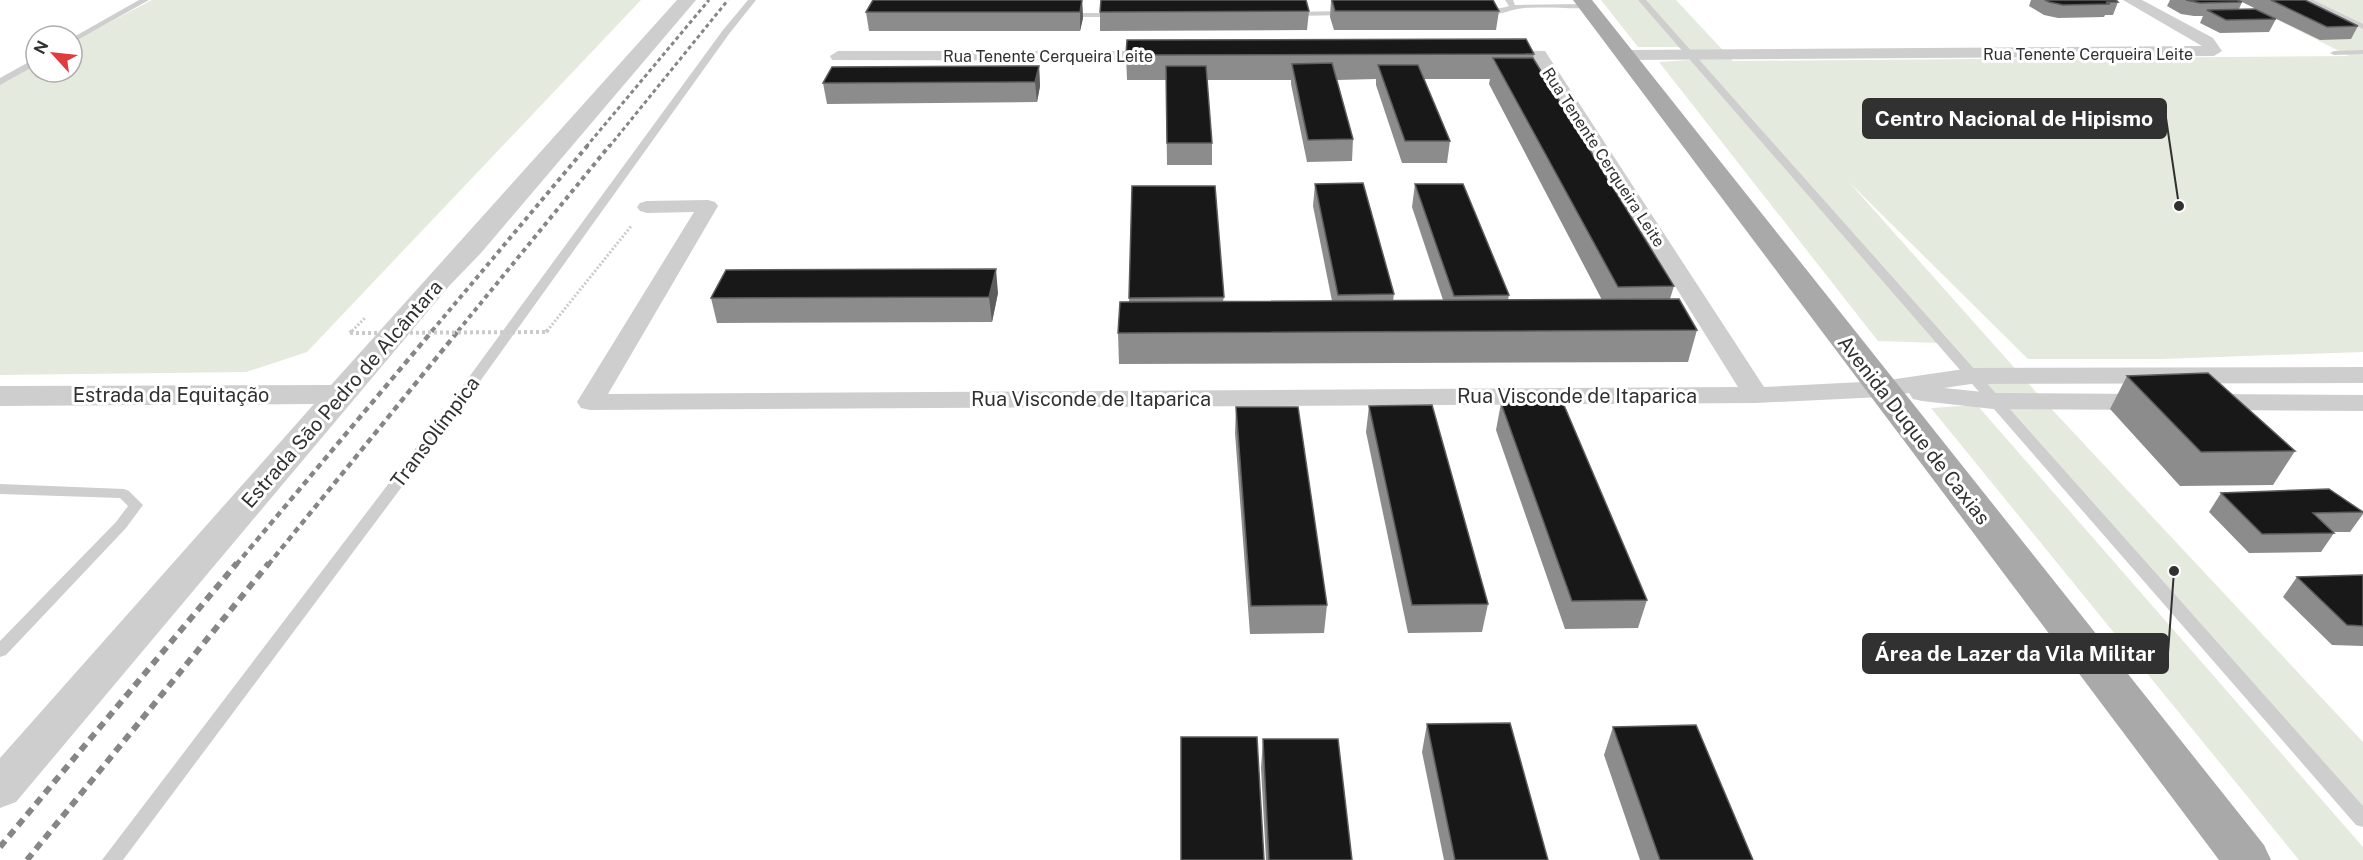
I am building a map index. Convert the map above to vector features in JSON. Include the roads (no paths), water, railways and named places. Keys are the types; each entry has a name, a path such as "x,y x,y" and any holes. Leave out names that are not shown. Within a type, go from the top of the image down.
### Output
{"main road":[{"name":"Avenida Duque de Caxias","path":"1584,3 2247,860"}],"street":[{"name":"Estrada São Pedro de Alcântara","path":"0,789 687,0"},
{"name":"Rua Tenente Cerqueira Leite","path":"1624,55 2214,51 2207,41 2131,0"},
{"name":"Rua Tenente Cerqueira Leite","path":"1479,55 1539,55 1756,395"},
{"name":"Rua Tenente Cerqueira Leite","path":"838,56 1183,56"},
{"name":"Rua Visconde de Itaparica","path":"647,207 708,206 590,402 1756,395 1882,389 1971,376 2363,375"},
{"name":"Rua Visconde de Itaparica","path":"1882,389 1993,401 2363,403"},
{"name":"Estrada da Equitação","path":"0,396 343,394"}],"lane":[{"path":"84,34 145,0"},
{"name":"TransOlímpica","path":"112,860 458,402 726,32 752,0"},
{"path":"1642,0 2363,819"},
{"path":"2307,0 2363,27"},
{"path":"1468,12 1501,12 1511,3 1584,3"},
{"path":"1276,14 1357,13"},
{"path":"1067,15 1125,15"},
{"path":"2334,52 2363,52"},
{"path":"0,82 24,68"},
{"path":"0,489 124,494 135,505 121,525 0,651"}],"railway":[{"path":"586,147 709,0"},
{"path":"609,147 728,0"},
{"path":"432,331 588,145"},
{"path":"458,331 610,145"},
{"path":"236,565 433,330"},
{"path":"268,565 459,330"},
{"path":"0,847 237,563"},
{"path":"27,860 269,563"}],"place":[{"name":"Centro Nacional de Hipismo","path":"2179,206"},
{"name":"Área de Lazer da Vila Militar","path":"2174,571"}]}
